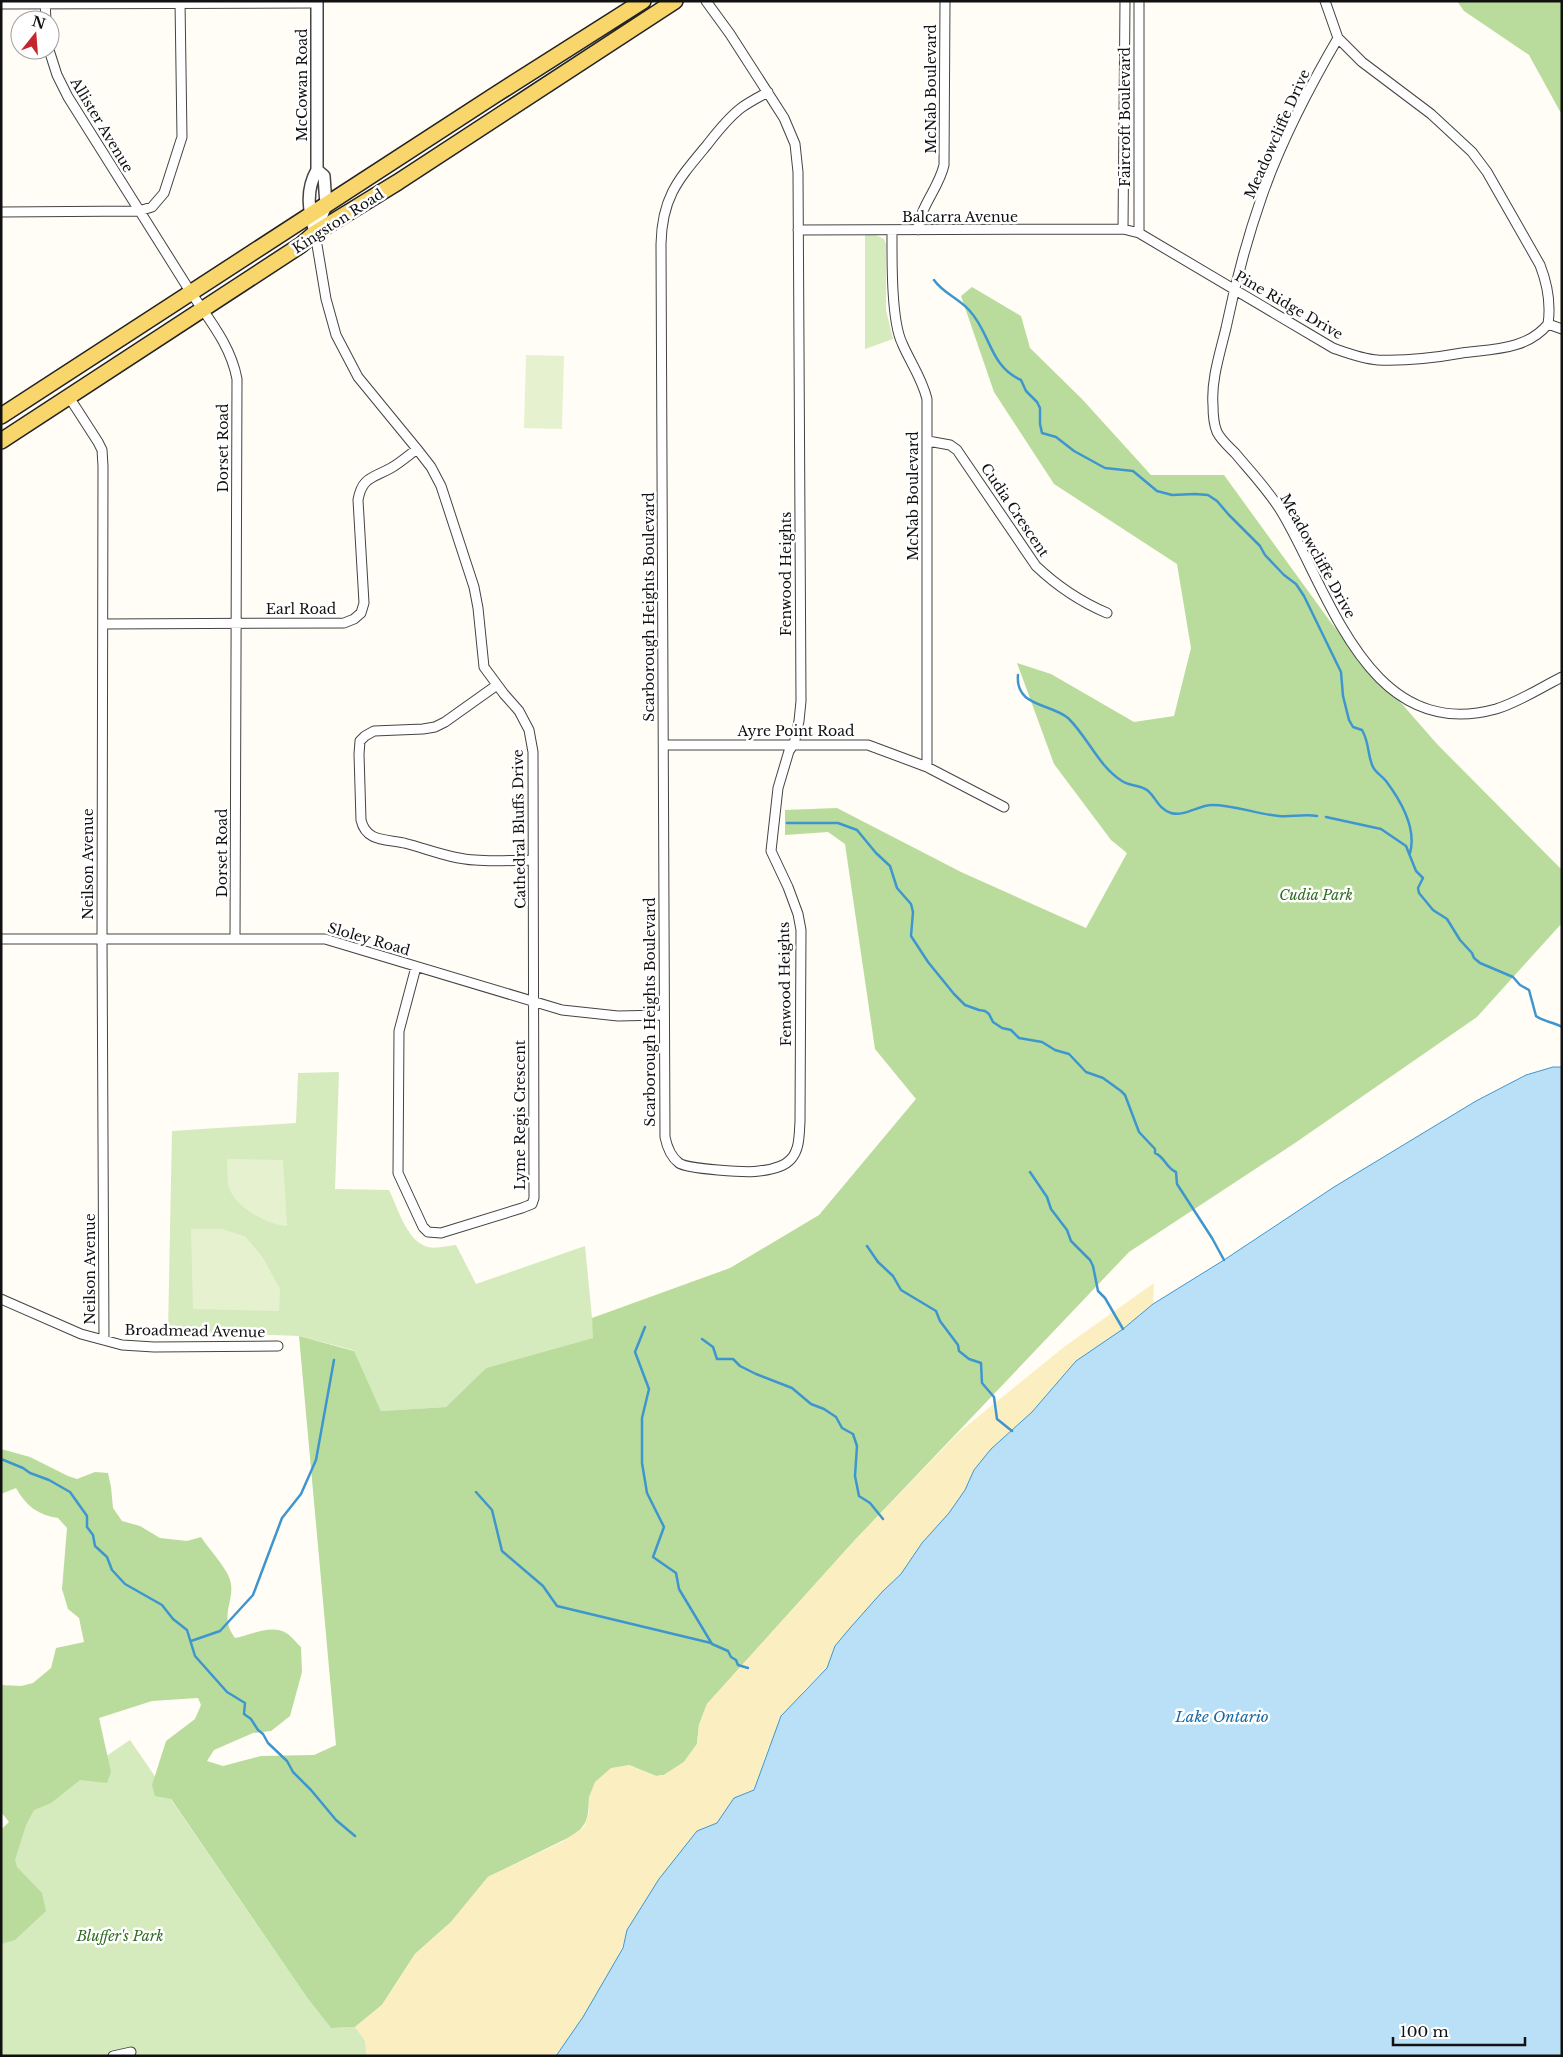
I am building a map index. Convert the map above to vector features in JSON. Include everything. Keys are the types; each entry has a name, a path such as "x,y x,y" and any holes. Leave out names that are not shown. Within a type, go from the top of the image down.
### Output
{"main road":[{"name":"Kingston Road","path":"1,416 190,292 643,1"},
{"name":"Kingston Road","path":"1,441 301,245 315,233 398,182 675,1"}],"street":[{"name":"Fenwood Heights","path":"676,1160 680,1164 687,1166 757,1172 775,1168 790,1160 797,1147 800,1122 801,930 798,914 788,887 771,851 778,788 789,751 794,744 801,701 798,172 795,144 784,118 706,1"},
{"name":"McNab Boulevard","path":"918,230 919,219 942,175 944,165 945,1"},
{"name":"Faircroft Boulevard","path":"1123,229 1124,1"},
{"name":"Faircroft Boulevard","path":"1139,1 1139,233"},
{"path":"1325,1 1338,38 1362,62 1437,119 1472,152 1487,172 1540,265 1548,298 1548,324 1562,329"},
{"path":"1,212 139,211 152,207 164,193 181,143 183,126 180,2"},
{"name":"McCowan Road","path":"315,233 308,204 311,180 317,170 317,2"},
{"path":"1,4 317,2"},
{"name":"Meadowcliffe Drive","path":"1338,38 1310,89 1265,188 1234,290 1213,389 1216,430 1280,510 1334,614 1361,655 1382,681 1402,698 1426,708 1458,713 1480,712 1504,706 1562,677"},
{"name":"Allister Avenue","path":"52,60 68,97 139,211"},
{"name":"Scarborough Heights Boulevard","path":"676,1160 670,1153 664,1137 662,228 666,207 676,183 726,122 741,108 768,92"},
{"name":"McCowan Road","path":"315,233 326,205 324,176 317,170"},
{"name":"Dorset Road","path":"139,211 230,352 237,379 235,939"},
{"name":"Balcarra Avenue","path":"798,230 1123,229"},
{"name":"Pine Ridge Drive","path":"1123,229 1139,233 1333,348 1363,358 1398,361 1509,347 1532,338 1548,324"},
{"name":"McNab Boulevard","path":"892,231 897,328 901,342 924,384 927,399 926,767"},
{"name":"Cathedral Bluffs Drive","path":"315,233 316,249 326,299 341,347 367,391 417,449 435,475 449,505 474,587 484,667 519,711 529,730 533,752 534,1002"},
{"name":"Neilson Avenue","path":"69,397 102,450 104,1340"},
{"name":"Cudia Crescent","path":"928,441 950,445 958,450 1036,566 1048,578 1090,606 1107,613"},
{"name":"Earl Road","path":"103,624 344,623 354,619 361,614 364,603 358,500 360,492 364,482 390,468 417,449"},
{"path":"497,685 435,727 415,730 374,731 365,736 360,742 359,754 361,820 363,829 372,838 407,844 434,853 475,860 533,860"},
{"name":"Ayre Point Road","path":"664,745 794,744 868,746 926,767 1004,807"},
{"name":"Sloley Road","path":"1,938 325,939 562,1010 618,1016 663,1016"},
{"name":"Lyme Regis Crescent","path":"416,967 399,1031 398,1173 422,1226 428,1232 441,1233 456,1229 532,1204 535,1190 534,1002"},
{"name":"Broadmead Avenue","path":"1,1299 81,1334 136,1346 278,1346"},
{"path":"113,2056 131,2052"}],"green space":[{"path":"1457,1 1562,1 1562,115 1529,55 1464,11"},
{"path":"865,235 876,235 884,239 886,244 886,310 893,339 865,349"},
{"name":"Cudia Park","path":"972,287 1021,316 1030,348 1082,399 1151,475 1224,475 1332,624 1437,744 1562,870 1562,923 1477,1017 1295,1143 1129,1252 854,1541 707,1704 699,1725 697,1744 684,1762 664,1775 656,1776 629,1765 589,1797 587,1819 583,1827 574,1835 488,1877 451,1922 415,1954 382,2005 355,2027 331,2028 308,1999 171,1799 155,1796 152,1785 166,1741 195,1719 201,1705 198,1698 152,1701 99,1718 111,1772 107,1783 80,1780 51,1803 34,1810 26,1825 15,1860 17,1867 42,1893 46,1911 15,1940 1,1944 1,1830 9,1822 1,1812 1,1685 21,1686 33,1683 51,1668 56,1648 84,1642 79,1618 68,1609 62,1589 67,1528 58,1518 45,1515 33,1509 16,1488 1,1494 1,1449 30,1457 77,1479 95,1472 108,1473 113,1508 122,1521 140,1526 160,1538 187,1541 201,1537 229,1577 231,1592 228,1621 235,1638 261,1631 274,1630 288,1634 301,1647 302,1672 290,1716 271,1731 253,1733 214,1750 207,1761 223,1766 261,1756 314,1755 336,1745 299,1336 354,1351 381,1411 446,1407 486,1368 593,1338 592,1318 730,1268 819,1215 916,1099 875,1049 845,844 828,832 785,835 785,810 837,808 961,872 1086,928 1127,853 1111,840 1054,764 1017,663 1051,674 1134,722 1174,716 1191,648 1177,564 1054,484 994,392 961,296"},
{"path":"526,355 564,356 562,429 524,428"},
{"path":"339,1072 335,1189 389,1190 404,1223 414,1239 428,1247 438,1248 456,1245 476,1284 585,1246 594,1338 486,1368 446,1407 381,1411 353,1350 299,1336 168,1331 172,1131 296,1123 298,1073","holes":["221,1229 245,1237 263,1258"]},
{"path":"227,1159 283,1160 287,1226 271,1223 254,1215 240,1204 229,1187"},
{"path":"191,1229 221,1229 245,1237 263,1258 280,1289 279,1311 193,1309"},
{"name":"Bluffer's Park","path":"130,1740 308,1999 331,2028 355,2027 365,2040 367,2056 1,2056 1,1830 9,1822"}],"sand":[{"path":"1154,1283 1153,1304 1123,1329 1076,1361 1032,1412 974,1470 965,1490 949,1513 922,1543 901,1574 882,1592 835,1646 827,1668 804,1690 768,1749 754,1790 734,1798 717,1823 697,1831 627,1930 607,1978 556,2056 367,2056 365,2040 355,2027 382,2005 415,1954 451,1922 488,1877 562,1842 584,1827 589,1812 589,1797 595,1782 611,1768 629,1765 656,1776 664,1775 684,1762 697,1744 699,1725 707,1704 854,1541 958,1433 1064,1347"}],"water":[{"name":"Lake Ontario","path":"1553,1067 1562,1067 1562,2056 556,2056 583,2017 623,1948 627,1930 659,1879 697,1831 717,1823 734,1798 754,1790 781,1716 827,1668 835,1646 882,1592 901,1574 922,1543 949,1513 965,1490 974,1470 991,1449 1032,1412 1076,1361 1123,1329 1153,1304 1224,1260 1334,1187 1476,1101 1526,1075"}],"waterway":[{"path":"934,280 969,310 982,329 996,358 1010,374 1021,380 1026,391 1037,402 1040,408 1042,433 1056,437 1074,451 1105,468 1133,471 1157,491 1172,495 1208,495 1217,501 1260,546 1265,555 1284,575 1296,584 1304,596 1341,672 1343,696 1349,720 1353,727 1362,730 1373,767 1392,789 1406,815 1411,834 1412,844 1410,853"},
{"path":"1018,675 1022,693 1028,699 1061,713 1068,718 1114,775 1125,783 1147,790 1160,806 1171,813 1176,814 1212,805 1229,806 1279,816 1317,816"},
{"path":"1326,817 1381,829 1406,846 1416,871 1423,878 1418,888 1419,893 1433,910 1447,919 1474,958 1480,963 1513,977 1520,985 1529,990 1536,1016 1562,1027"},
{"path":"787,823 838,823 857,830 876,853 890,866 897,888 911,904 913,912 911,936 928,962 965,1005 985,1011 993,1022 1002,1028 1011,1030 1019,1038 1042,1042 1055,1050 1069,1054 1086,1072 1103,1078 1121,1091 1125,1095 1139,1132 1155,1149 1155,1153 1176,1172 1177,1184 1224,1260"},
{"path":"1030,1172 1047,1197 1051,1209 1067,1230 1071,1241 1090,1260 1098,1291 1105,1298 1123,1329"},
{"path":"867,1246 878,1262 893,1276 901,1290 936,1311 940,1321 958,1345 959,1351 969,1359 981,1363 982,1383 994,1397 997,1419 1012,1431"},
{"path":"645,1327 635,1352 649,1389 642,1418 642,1463 647,1493 664,1527 653,1557 676,1573 679,1589 712,1644 728,1651 738,1665 748,1668"},
{"path":"702,1339 713,1347 717,1359 733,1359 740,1366 756,1374 792,1388 811,1404 824,1409 836,1417 842,1428 853,1434 857,1446 855,1476 859,1496 870,1503 883,1519"},
{"path":"191,1641 220,1631 253,1595 282,1518 301,1494 316,1460 334,1360"},
{"path":"1,1459 49,1480 70,1492 87,1516 87,1527 93,1535 95,1546 107,1557 112,1570 125,1584 162,1605 173,1619 187,1630 195,1656 227,1692 245,1703 244,1714 251,1719 268,1743 287,1761 293,1772 336,1820 355,1836"},
{"path":"476,1492 492,1510 502,1551 543,1586 557,1606 711,1643"}]}
